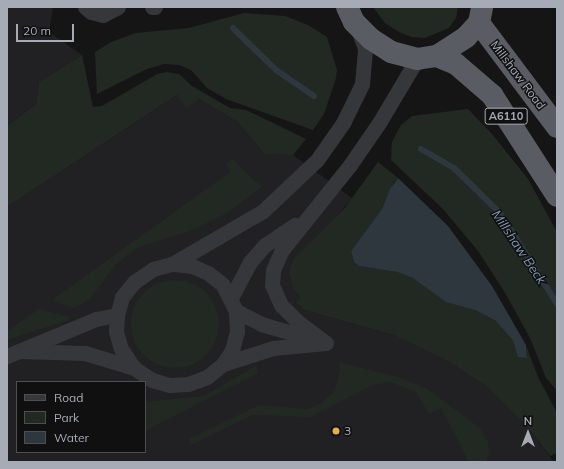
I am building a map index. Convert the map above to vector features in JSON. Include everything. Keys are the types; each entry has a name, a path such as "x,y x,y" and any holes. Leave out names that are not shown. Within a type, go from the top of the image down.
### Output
{"highway":[{"path":"351,14 371,39 391,52 427,57 466,37 480,15"},
{"name":"Millshaw Road","path":"480,15 557,128"},
{"name":"A6110","path":"427,57 456,64 492,95 557,196"}],"street":[{"path":"85,7 91,12 103,15 118,7"},
{"path":"134,368 120,349 116,332 117,314 122,297 134,282 153,269 172,264 263,211 302,176 329,144 355,100 362,84 365,48 351,14"},
{"path":"326,343 298,322 281,305 272,285 273,270 282,250 350,165 427,57"},
{"path":"233,304 250,262 265,245 311,214"},
{"path":"13,354 85,353 134,368 152,380 170,385 188,384 208,377 223,364 232,350 237,331 233,304 222,284 208,273 192,266 172,264"},
{"path":"233,304 261,324 326,343"},
{"path":"13,354 96,319 117,314"},
{"path":"223,364 273,348 326,343"}],"shaded area":[{"path":"7,7 53,7 49,32 82,55 39,82 36,104 7,126"},
{"path":"177,95 199,99 238,122 264,154 293,155 352,198 329,226 292,260 289,273 293,289 300,297 296,303 304,310 393,335 446,360 487,387 528,428 554,462 7,462 7,207"}],"green space":[{"path":"373,7 458,7 456,18 449,28 425,38 411,37 399,32 385,23"},
{"path":"244,13 285,16 308,25 327,37 337,70 336,78 324,114 313,130 226,99 207,88 191,70 179,65 164,64 147,69 97,94 95,52 111,42 136,33 189,28"},
{"path":"82,55 93,107 102,106 157,74 167,72 179,74 192,86 230,108 246,110 306,139 293,155 264,154 238,122 199,99 186,108 177,95 7,207 7,126 36,104 39,82"},
{"path":"468,109 492,134 528,179 557,232 557,391 546,378 530,338 504,291 478,251 443,209 391,160 392,142 401,125 412,116"},
{"path":"233,159 253,180 263,186 227,213 195,229 137,248 116,264 90,299 74,308 52,300 230,172 226,164"},
{"path":"378,162 398,178 394,182 382,209 351,251 354,262 359,266 397,272 413,278 496,321 507,331 527,358 526,345 538,377 557,413 557,453 550,456 528,428 487,387 446,360 393,335 304,310 296,303 300,297 293,289 289,273 292,260 344,209"},
{"path":"175,280 192,283 206,293 216,307 219,324 216,341 206,355 192,365 175,368 158,365 144,355 134,341 131,324 134,307 144,293 158,283"},
{"path":"39,309 69,317 69,320 7,340 7,331"},
{"path":"339,362 401,378 429,390 480,428 488,442 489,452 486,462 469,462 441,408 429,414 416,392 390,382 373,385 310,417 252,415 191,445 189,439 259,405 307,409 320,404 335,391 340,370"},
{"path":"256,366 258,373 146,430 146,402 203,396"}],"water":[{"path":"398,178 448,226 492,286 526,345 527,358 518,357 513,340 496,321 475,310 446,302 413,278 397,272 359,266 354,262 351,251 382,209 390,189"}],"waterway":[{"name":"Millshaw Beck","path":"233,28 276,70 314,96"},
{"name":"Millshaw Beck","path":"421,149 454,168 500,213 557,304"}],"place":[{"name":"3","path":"336,431"}]}
